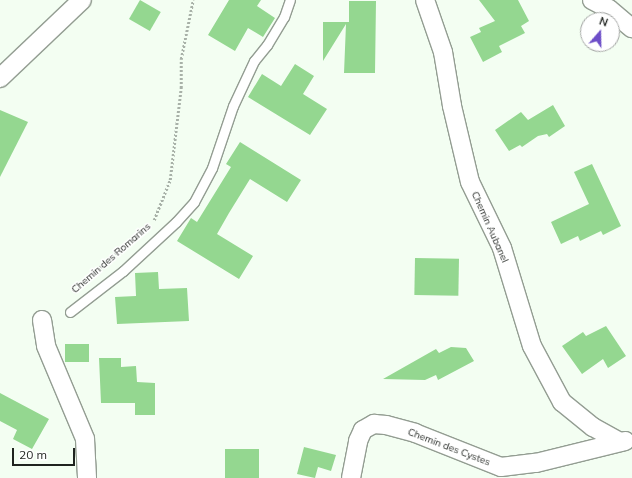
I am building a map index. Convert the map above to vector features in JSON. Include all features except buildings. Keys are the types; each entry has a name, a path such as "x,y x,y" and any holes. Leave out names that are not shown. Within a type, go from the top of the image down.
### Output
{"street":[{"path":"0,78 82,0"},
{"name":"Chemin Aubanel","path":"426,0 443,52 452,106 470,182 502,248 532,346 562,402 593,427 626,441"},
{"path":"592,0 609,9 632,28"},
{"path":"42,320 46,346 85,440 87,478"},
{"name":"Chemin des Cystes","path":"351,478 358,441 363,430 374,424 386,425 415,433 505,472 626,441"}],"lane":[{"path":"70,312 123,271 176,222 194,202 212,168 233,106 254,61 281,23 290,0"}],"path":[{"name":"Chemin des Romarins","path":"148,226 154,221 170,180 181,88 181,59 193,0"},
{"name":"Chemin des Romarins","path":"85,280 136,236"}]}
